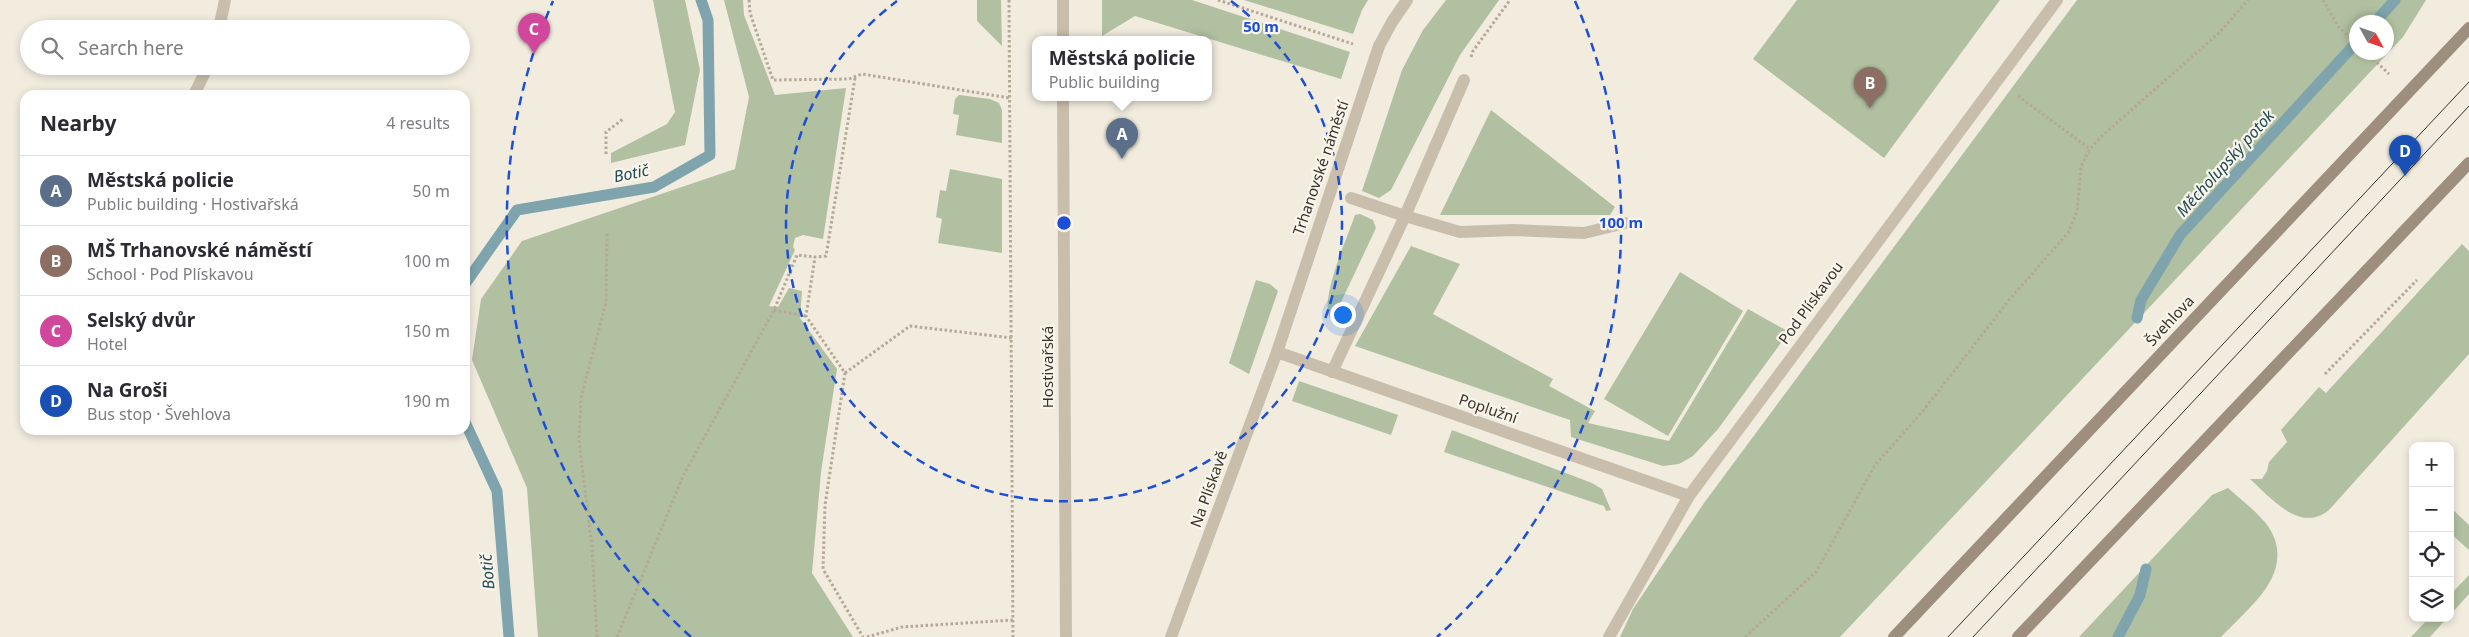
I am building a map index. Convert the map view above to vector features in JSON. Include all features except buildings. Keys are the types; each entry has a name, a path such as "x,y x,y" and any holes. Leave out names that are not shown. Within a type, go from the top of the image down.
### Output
{"main road":[{"name":"Švehlova","path":"1894,637 2469,28"},
{"path":"2018,637 2469,163"}],"street":[{"path":"221,20 226,0"},
{"path":"1063,0 1063,36"},
{"name":"Trhanovské náměstí","path":"1277,352 1380,46 1392,22 1407,0"},
{"name":"Pod Plískavou","path":"1609,637 1689,496 2057,0"},
{"path":"196,90 204,75"},
{"path":"1332,372 1405,216 1464,80"},
{"name":"Hostivařská","path":"1063,101 1066,637"},
{"path":"1351,198 1460,232 1514,230 1584,233 1624,223"},
{"name":"Poplužní","path":"1277,352 1689,496"},
{"name":"Na Plískavě","path":"1171,637 1277,352"}],"path":[{"path":"749,0 750,13 773,80 855,78 862,74 1010,98"},
{"path":"1009,0 1013,637"},
{"path":"1218,0 1357,45"},
{"path":"1464,80 1473,51 1510,0"},
{"path":"1745,637 1816,572 1875,465 1923,411 2014,294 2068,233 2077,212 2081,166 2090,149 2104,134 2219,33 2248,0"},
{"path":"2323,0 2338,26 2349,37"},
{"path":"2373,60 2394,79"},
{"path":"616,637 683,476 774,310 797,255 826,256 855,78"},
{"path":"1996,81 2090,149"},
{"path":"606,154 606,132 623,119"},
{"path":"598,637 592,547 579,441 580,398 606,302 607,231"},
{"path":"815,257 806,316 845,374 825,505 823,569 863,637"},
{"path":"2325,374 2416,280"},
{"path":"774,310 806,316"},
{"path":"845,374 910,326 1012,338"},
{"path":"866,637 902,627 1013,620"}],"green space":[{"path":"653,0 685,0 700,70 685,145 611,163 611,153 667,124 675,112"},
{"path":"724,0 743,0 744,15 775,95 846,88 823,239 803,235 795,238 793,247 795,250 769,306 778,307 789,288 802,291 800,318 837,369 821,472 812,573 853,637 538,637 527,488 472,360 481,299 522,241 735,169 749,97"},
{"path":"977,0 1001,0 1002,46 977,21"},
{"path":"1102,0 1192,0 1350,52 1341,79 1212,40 1212,36 1200,36 1135,16 1102,36"},
{"path":"1244,0 1368,0 1353,34"},
{"path":"1446,0 1499,0 1460,55 1391,190 1379,198 1362,191 1402,70 1423,30"},
{"path":"1797,0 2000,0 1884,158 1753,59"},
{"path":"2077,0 2426,0 2403,37 2394,47 2394,15 2349,15 2349,60 2381,60 1840,637 1620,637 1633,609 1704,503"},
{"path":"959,95 990,99 999,103 1002,110 1002,143 956,135 959,115 953,114 955,99"},
{"path":"1491,110 1615,207 1610,215 1440,215"},
{"path":"950,169 1002,179 1002,253 938,243 942,219 936,217 940,190 946,191"},
{"path":"1360,214 1373,220 1376,228 1334,317 1330,318 1328,297 1331,283 1355,215"},
{"path":"2462,244 2469,251 2469,354 2329,510 2318,516 2307,518 2286,510 2250,479 2262,479 2267,471 2269,462 2287,442 2281,430 2319,387 2326,393"},
{"path":"1411,246 1460,264 1433,314 1553,379 1549,386 1595,411 1588,423 1669,441 1748,309 1789,332 1718,429 1693,456 1679,464 1663,466 1571,437 1570,420 1355,346"},
{"path":"1680,272 1743,311 1668,436 1604,399"},
{"path":"1256,280 1270,284 1278,291 1249,374 1229,363"},
{"path":"1299,381 1398,415 1391,435 1292,401"},
{"path":"1452,430 1592,483 1602,489 1611,510 1606,511 1604,506 1444,452"},
{"path":"2228,488 2265,522 2273,535 2277,550 2276,565 2271,579 2263,592 2221,637 2079,637 2212,495"},
{"path":"2454,511 2469,525 2469,550 2454,537"},
{"path":"2469,575 2469,594 2454,611 2454,591"},
{"path":"2425,622 2443,622 2430,637 2411,637"}],"waterway":[{"name":"Botič","path":"470,277 517,210 654,187 710,155 708,20 701,0"},
{"name":"Měcholupský potok","path":"2381,15 2395,0"},
{"name":"Měcholupský potok","path":"2137,318 2141,300 2180,235 2349,51"},
{"name":"Botič","path":"470,433 497,491 509,637"},
{"name":"Měcholupský potok","path":"2118,637 2140,595 2146,569"}],"tram line":[{"path":"1948,637 2469,82"},
{"path":"1973,637 2469,106"}],"place":[{"name":"Selský dvůr","path":"534,54"},
{"name":"MŠ Trhanovské náměstí","path":"1870,108"},
{"name":"Městská policie","path":"1122,159"},
{"name":"Na Groši","path":"2405,176"}]}
